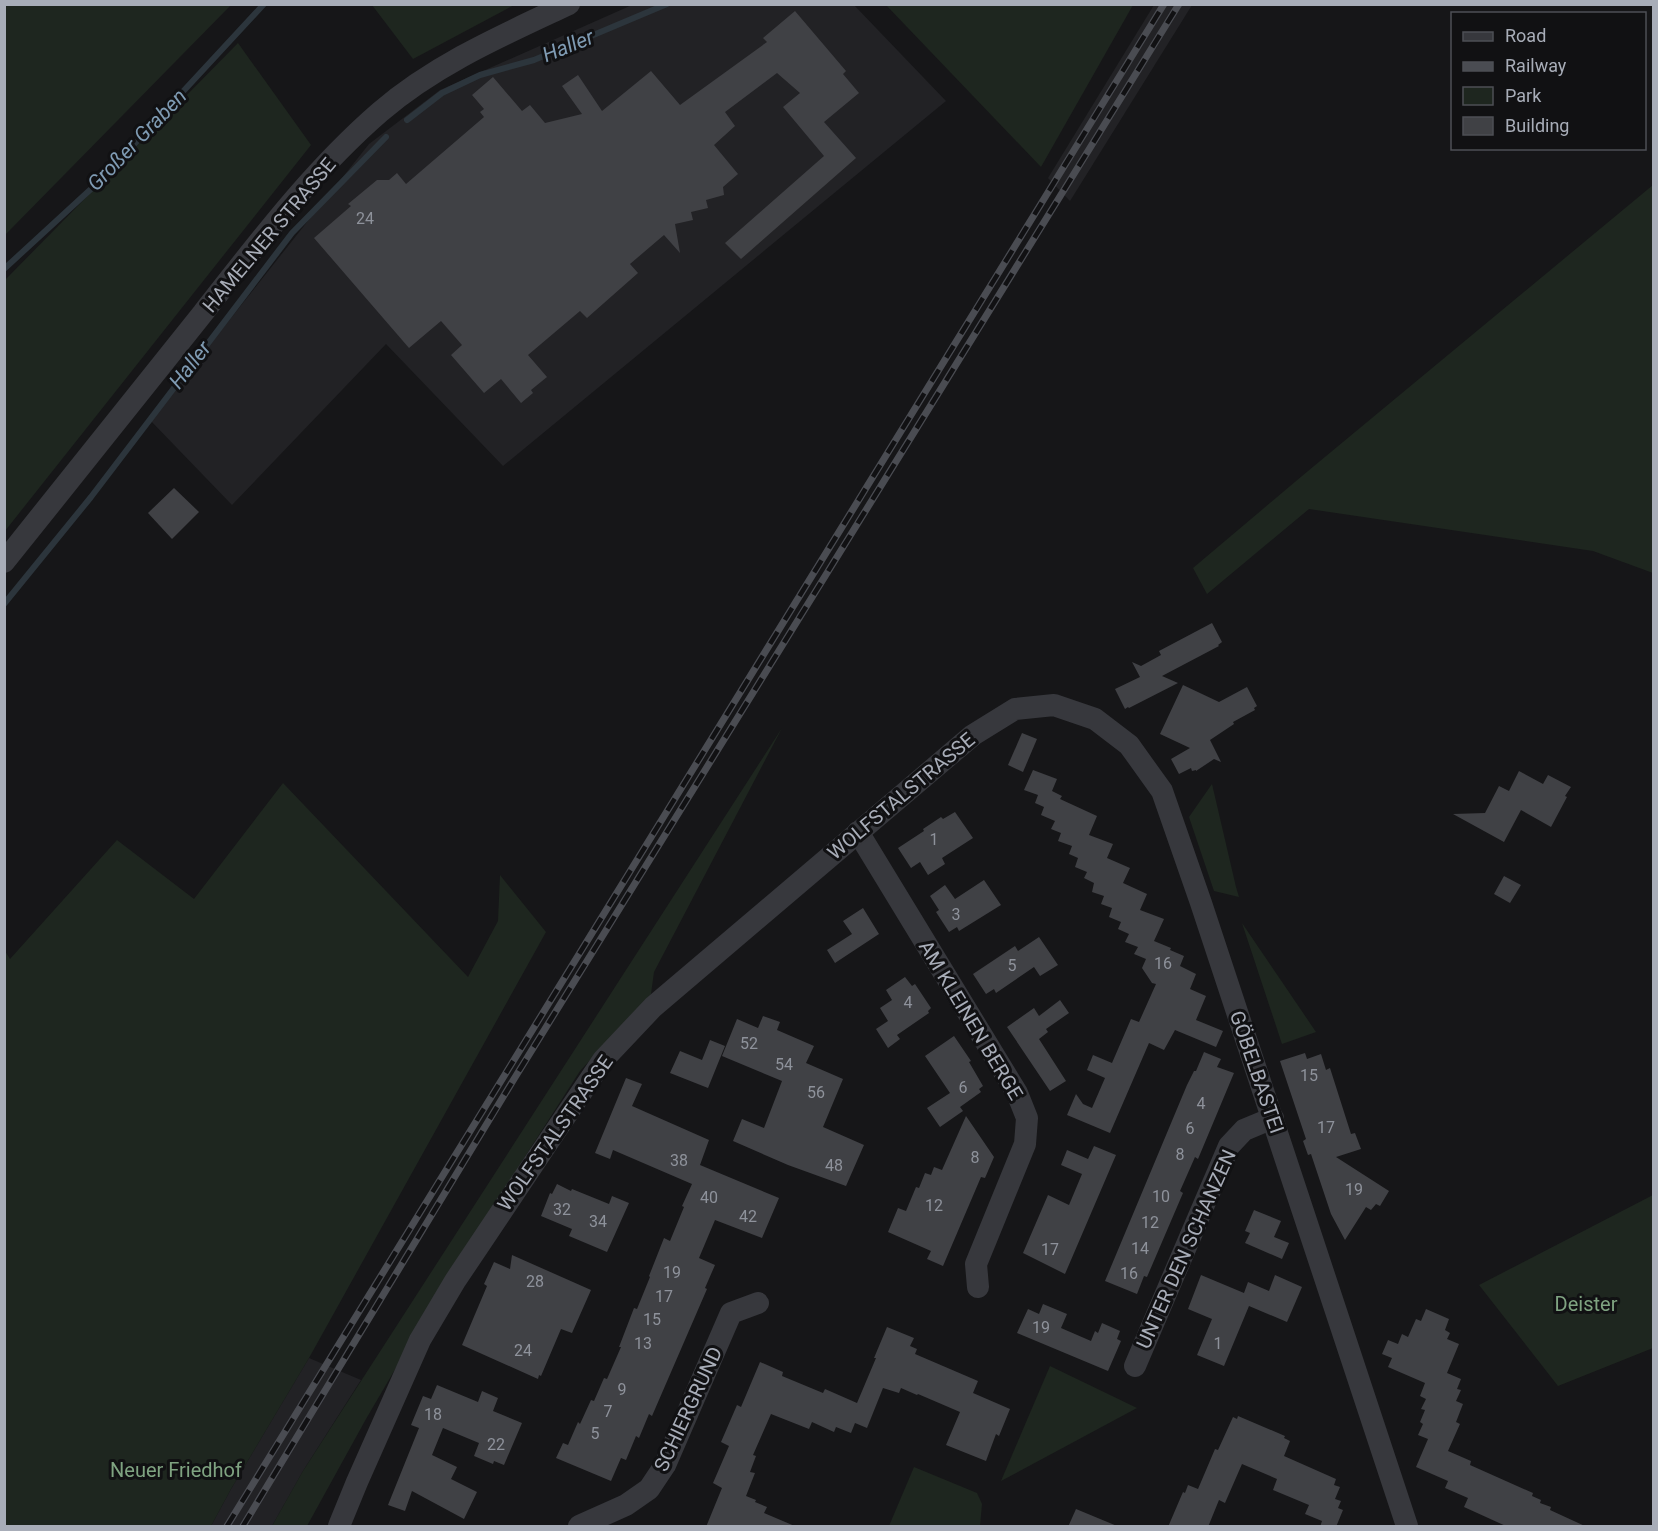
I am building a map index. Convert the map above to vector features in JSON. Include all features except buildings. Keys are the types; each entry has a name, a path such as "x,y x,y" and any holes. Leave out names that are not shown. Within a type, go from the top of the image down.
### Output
{"street":[{"name":"HAMELNER STRASSE","path":"4,562 285,208 342,148 381,112 433,73 489,41 569,4"},
{"name":"GÖBELBASTEI","path":"1015,709 1054,705 1095,719 1129,746 1162,791 1273,1118 1407,1527"},
{"name":"WOLFSTALSTRASSE","path":"345,1525 357,1482 420,1340 455,1281 603,1060 653,1007 858,832 973,735 1015,709"},
{"name":"AM KLEINEN BERGE","path":"858,832 1017,1093 1027,1118 1025,1144 976,1264 978,1287"},
{"name":"UNTER DEN SCHANZEN","path":"1135,1366 1228,1146 1244,1130 1273,1118"},
{"name":"SCHIERGRUND","path":"579,1527 626,1505 649,1489 665,1465 731,1313 758,1303"}],"shaded area":[{"path":"632,5 854,5 946,101 503,466 386,344 232,505 150,420 369,144 440,90"},
{"path":"1154,5 1192,5 1070,201 1048,178"},
{"path":"309,1358 361,1380 303,1471 272,1526 211,1526 231,1489"}],"green space":[{"path":"4,5 231,5 5,235"},
{"path":"372,5 514,5 413,59"},
{"path":"886,5 1133,5 1041,167"},
{"path":"238,43 311,145 5,531 5,280"},
{"path":"1653,185 1653,573 1593,551 1309,509 1207,594 1193,568"},
{"path":"782,728 654,972 651,994 580,1071 463,1253 366,1419 307,1526 272,1526 303,1471"},
{"name":"Neuer Friedhof","path":"283,783 468,977 498,921 500,875 546,932 309,1358 211,1526 5,1526 5,951 10,959 117,840 194,899"},
{"path":"1212,784 1239,897 1214,891 1189,817"},
{"path":"1242,923 1316,1032 1282,1044"},
{"name":"Deister","path":"1653,1195 1653,1348 1558,1386 1479,1285"},
{"path":"1050,1366 1137,1408 1001,1481"},
{"path":"914,1467 977,1493 982,1504 980,1526 889,1526"}],"waterway":[{"name":"Großer Graben","path":"4,269 103,178 264,4"},
{"name":"Haller","path":"407,120 442,93 480,75 534,60 667,4"},
{"name":"Haller","path":"4,604 91,497 292,233 386,137"}],"railway":[{"path":"227,1526 1164,4"},
{"path":"243,1526 514,1079 1179,4"}]}
